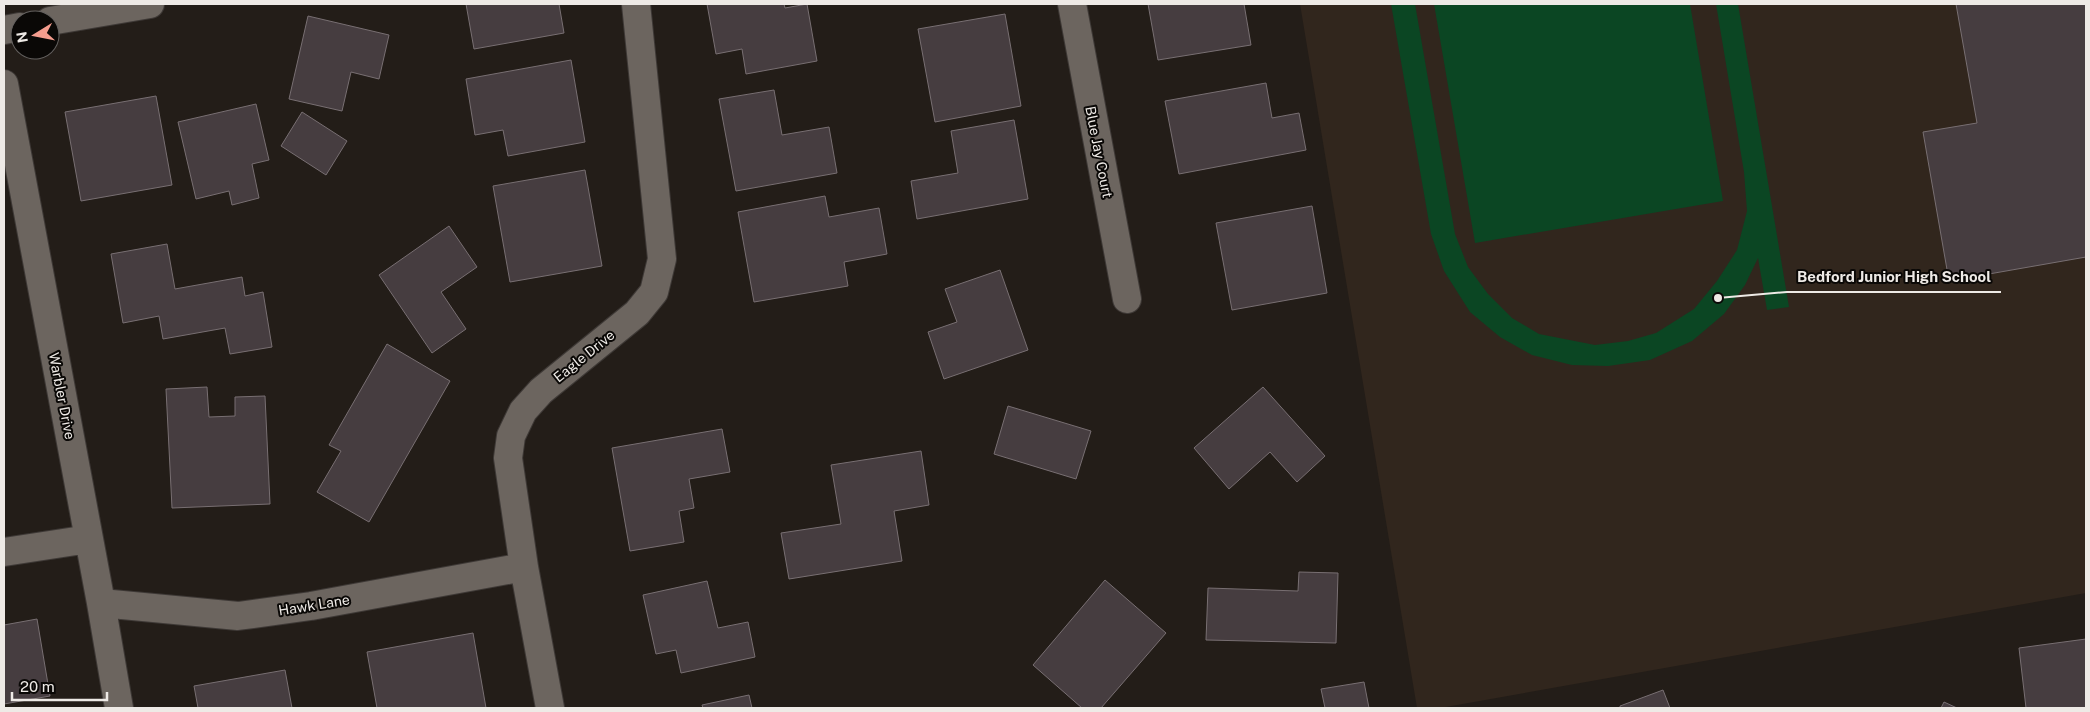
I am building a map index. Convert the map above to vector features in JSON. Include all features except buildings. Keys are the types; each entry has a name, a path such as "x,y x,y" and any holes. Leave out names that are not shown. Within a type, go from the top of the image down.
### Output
{"street":[{"path":"60,19 150,4"},
{"name":"Eagle Drive","path":"550,708 524,567 508,458 511,436 522,411 541,391 636,313 654,292 662,259 636,4"},
{"name":"Blue Jay Court","path":"1072,4 1127,300"},
{"name":"Warbler Drive","path":"4,84 119,708"},
{"path":"4,552 89,539"},
{"name":"Hawk Lane","path":"101,603 238,616 312,606 524,567"}],"shaded area":[{"path":"1300,4 2086,4 2086,593 1440,708 1417,708"}],"green space":[{"path":"1391,4 1415,4 1455,234 1468,267 1488,294 1512,318 1539,334 1595,345 1628,341 1656,333 1694,309 1717,281 1737,250 1747,211 1744,172 1716,4 1738,4 1789,307 1767,310 1758,258 1745,285 1724,314 1692,341 1650,360 1608,366 1572,365 1532,355 1500,337 1470,312 1444,271 1431,234"},
{"path":"1434,4 1690,4 1723,201 1475,243"}],"place":[{"name":"Bedford Junior High School","path":"1718,298"}]}
